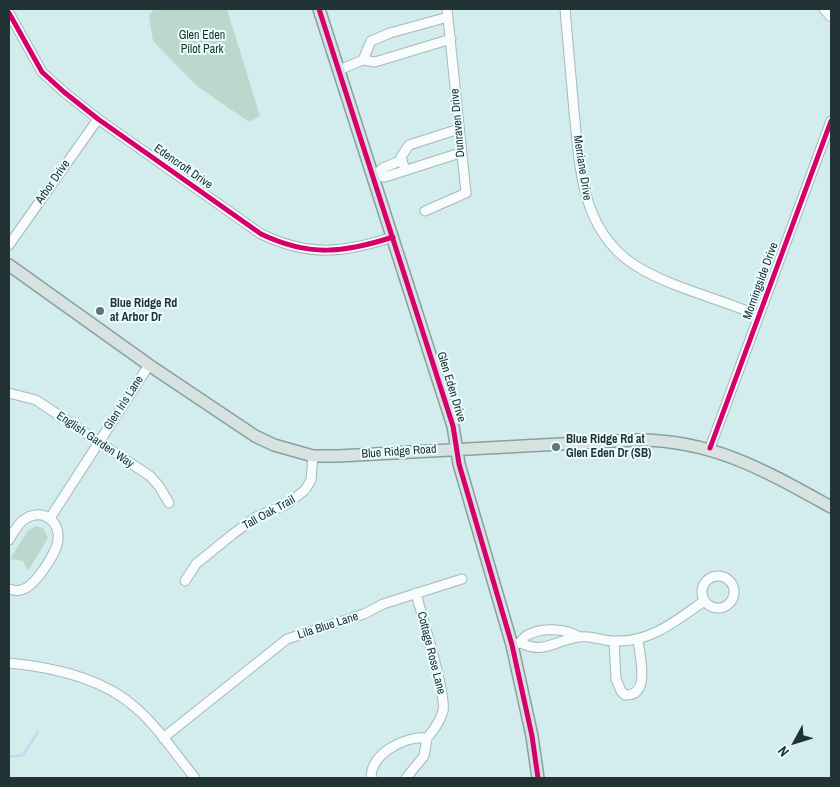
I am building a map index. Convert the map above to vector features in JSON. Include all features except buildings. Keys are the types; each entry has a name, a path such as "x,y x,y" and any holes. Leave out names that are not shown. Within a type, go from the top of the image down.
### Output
{"main road":[{"name":"Glen Eden Drive","path":"319,9 453,426 459,464 516,644 538,778"},
{"name":"Blue Ridge Road","path":"9,265 149,365 254,436 274,445 314,456 654,440 710,448 766,472 831,507"}],"street":[{"name":"Merriane Drive","path":"565,9 578,159 584,192 590,210 604,235 616,250 641,270 759,316"},
{"path":"824,9 831,17"},
{"name":"Edencroft Drive","path":"9,13 42,72 98,119 261,234 279,242 327,252 356,249 393,237"},
{"path":"363,60 371,41 448,13"},
{"name":"Dunraven Drive","path":"425,211 466,194 460,153 448,13"},
{"path":"339,70 363,60 375,62 451,39"},
{"name":"Arbor Drive","path":"9,245 98,119"},
{"name":"Morningside Drive","path":"710,448 831,121"},
{"path":"405,170 401,157 408,145 459,129"},
{"path":"373,176 385,177 460,153"},
{"path":"373,176 382,168 402,160"},
{"name":"Glen Iris Lane","path":"50,518 149,365"},
{"name":"English Garden Way","path":"9,393 36,400 150,476 159,486 169,503"},
{"name":"Tall Oak Trail","path":"185,581 196,564 233,534 256,517 287,504 305,490 311,480 314,456"},
{"path":"9,540 26,518 40,514 50,518 58,531 57,547 32,585 21,590 9,589"},
{"name":"Lila Blue Lane","path":"163,738 287,639 416,593 462,579"},
{"name":"Cottage Rose Lane","path":"406,778 424,756 427,738 437,726 444,710 441,690 416,593"},
{"path":"516,644 526,636 552,630 566,630 578,637 614,641 638,639 662,630 704,601"},
{"path":"516,644 532,648 565,642 578,637"},
{"path":"614,641 618,686 626,695 631,695 639,690 642,683 638,639"},
{"path":"9,664 82,678 110,690 136,708 195,778"},
{"path":"371,778 371,773 381,757 394,744 414,737 427,738"}],"green space":[{"name":"Glen Eden Pilot Park","path":"154,9 227,9 260,116 249,122 197,86 153,41 149,16"},
{"path":"35,526 43,528 48,538 28,571 23,561 10,559 27,532"}],"waterway":[{"path":"9,757 23,755 38,732"}],"cycle path":[{"path":"319,9 453,426 459,464 512,645 532,736 538,778"},
{"path":"9,13 42,72 64,92 98,119 261,234 295,246 327,250 358,247 393,237"},
{"path":"710,448 831,121"}],"place":[{"name":"Blue Ridge Rd at Arbor Dr","path":"100,311"},
{"name":"Blue Ridge Rd at Glen Eden Dr (SB)","path":"556,447"}]}
